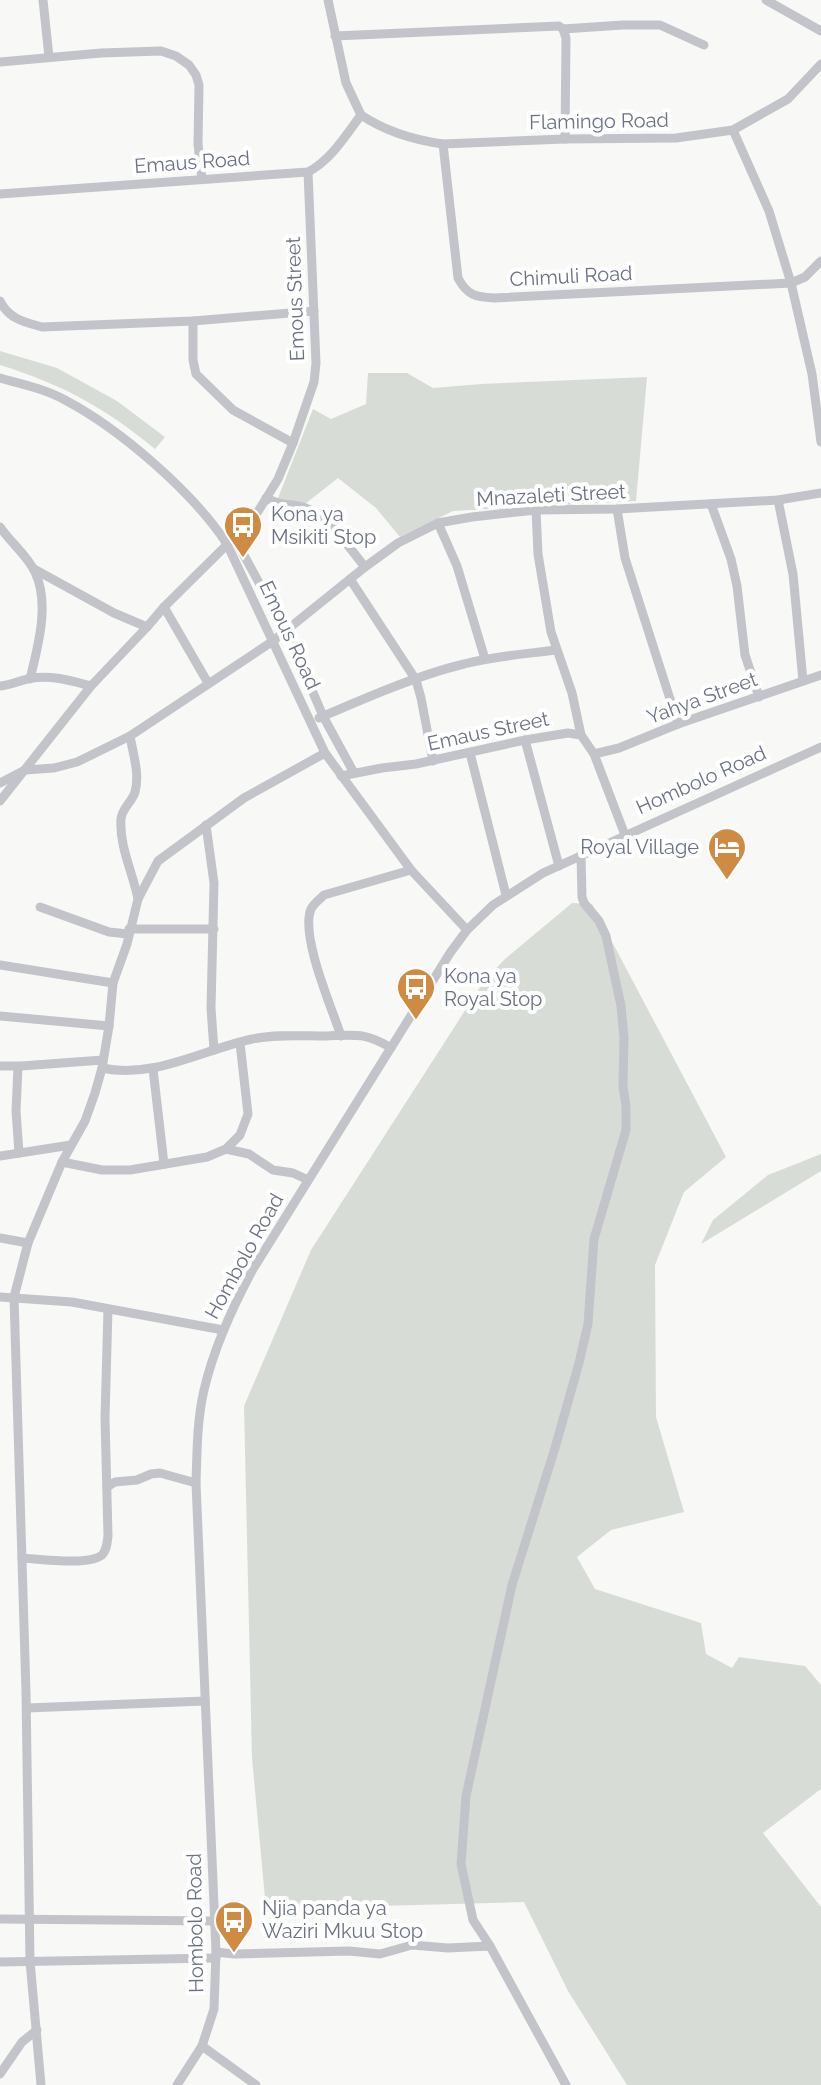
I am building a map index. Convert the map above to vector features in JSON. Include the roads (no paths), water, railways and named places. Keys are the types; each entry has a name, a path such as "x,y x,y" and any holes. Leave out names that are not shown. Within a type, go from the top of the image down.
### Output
{"street":[{"path":"43,0 49,57"},
{"path":"308,172 341,143 361,115 346,83 328,0"},
{"path":"766,0 821,31"},
{"path":"335,36 551,25 563,29 660,25 704,45"},
{"path":"563,29 566,38 565,139"},
{"path":"0,62 101,53 161,51 176,56 196,75 199,85 198,144 202,179"},
{"name":"Flamingo Road","path":"361,115 379,126 443,144 676,138 733,130 788,99 821,64"},
{"path":"733,130 769,211 791,283 812,374 821,442"},
{"name":"Chimuli Road","path":"443,144 458,278 465,291 494,298 791,283"},
{"name":"Emaus Road","path":"0,194 308,172"},
{"name":"Emous Street","path":"0,801 91,686 164,607 254,518 278,479 314,382 316,363 308,172"},
{"path":"791,283 805,277 821,261"},
{"path":"0,301 18,321 42,327 193,321 314,311"},
{"path":"193,321 196,374 233,410 293,443"},
{"name":"Emous Road","path":"0,378 64,399 103,424 153,463 230,540 325,753 411,870 467,930"},
{"name":"Mnazaleti Street","path":"25,770 54,768 77,762 130,736 273,641 398,543 438,523 536,510 711,504 778,500 821,493"},
{"path":"266,498 277,504 304,507 320,514 365,567"},
{"path":"778,500 793,574 803,681"},
{"path":"711,504 731,559 745,655 759,697"},
{"path":"617,509 634,590 678,724"},
{"path":"536,510 538,554 551,632 572,693 581,735 594,754 625,835"},
{"path":"438,523 457,566 485,659"},
{"path":"0,527 34,569 114,613 147,627"},
{"path":"230,540 286,631 323,716 354,773"},
{"path":"30,679 39,643 41,618 41,595 34,569"},
{"path":"350,579 416,680 433,761"},
{"path":"164,607 208,683"},
{"path":"310,722 460,665 556,650"},
{"name":"Yahya Street","path":"594,754 619,748 678,724 821,675"},
{"path":"0,686 30,679 58,678 91,686"},
{"name":"Emaus Street","path":"341,776 433,761 525,740 568,733 581,735"},
{"path":"130,736 137,780 134,795 123,811 121,828 138,899"},
{"path":"525,740 559,866"},
{"name":"Hombolo Road","path":"177,2085 202,2046 214,2009 215,1921 196,1483 198,1430 204,1392 223,1330 253,1269 467,930 506,895 543,873 821,747"},
{"path":"41,2085 30,1961 27,1708 14,1297 28,1243 62,1162 85,1121 103,1064 113,983 138,899 158,861 244,798 325,753"},
{"path":"470,753 506,895"},
{"path":"0,783 25,770"},
{"path":"206,825 214,883 211,1008 214,1050"},
{"path":"566,2085 473,1920 461,1864 466,1796 512,1585 555,1448 585,1337 594,1239 627,1119 621,1006 606,936 582,897 581,855"},
{"path":"341,1036 312,951 311,910 324,895 411,870"},
{"path":"40,907 109,932 214,929"},
{"path":"0,965 113,983"},
{"path":"0,1016 109,1026"},
{"path":"0,1066 103,1064 125,1071 153,1069 265,1037 360,1034 391,1048"},
{"path":"62,1162 117,1171 207,1157 226,1149 240,1135 248,1114 240,1043"},
{"path":"18,1067 16,1111 19,1153"},
{"path":"153,1069 164,1164"},
{"path":"0,1156 71,1145"},
{"path":"226,1149 249,1154 273,1170 293,1173 308,1180"},
{"path":"0,1238 28,1243"},
{"path":"0,1297 72,1302 223,1330"},
{"path":"22,1558 76,1561 97,1558 106,1549 108,1309"},
{"path":"107,1487 115,1482 160,1473 196,1483"},
{"path":"27,1708 205,1701"},
{"path":"0,1919 215,1921"},
{"path":"0,1962 349,1951 380,1954 412,1945 490,1946"},
{"path":"0,2074 22,2042 37,2030"},
{"path":"202,2046 256,2085"}],"place":[{"name":"Kona ya Msikiti Stop","path":"243,559"},
{"name":"Royal Village","path":"727,881"},
{"name":"Kona ya Royal Stop","path":"416,1021"},
{"name":"Njia panda ya Waziri Mkuu Stop","path":"234,1954"}]}
